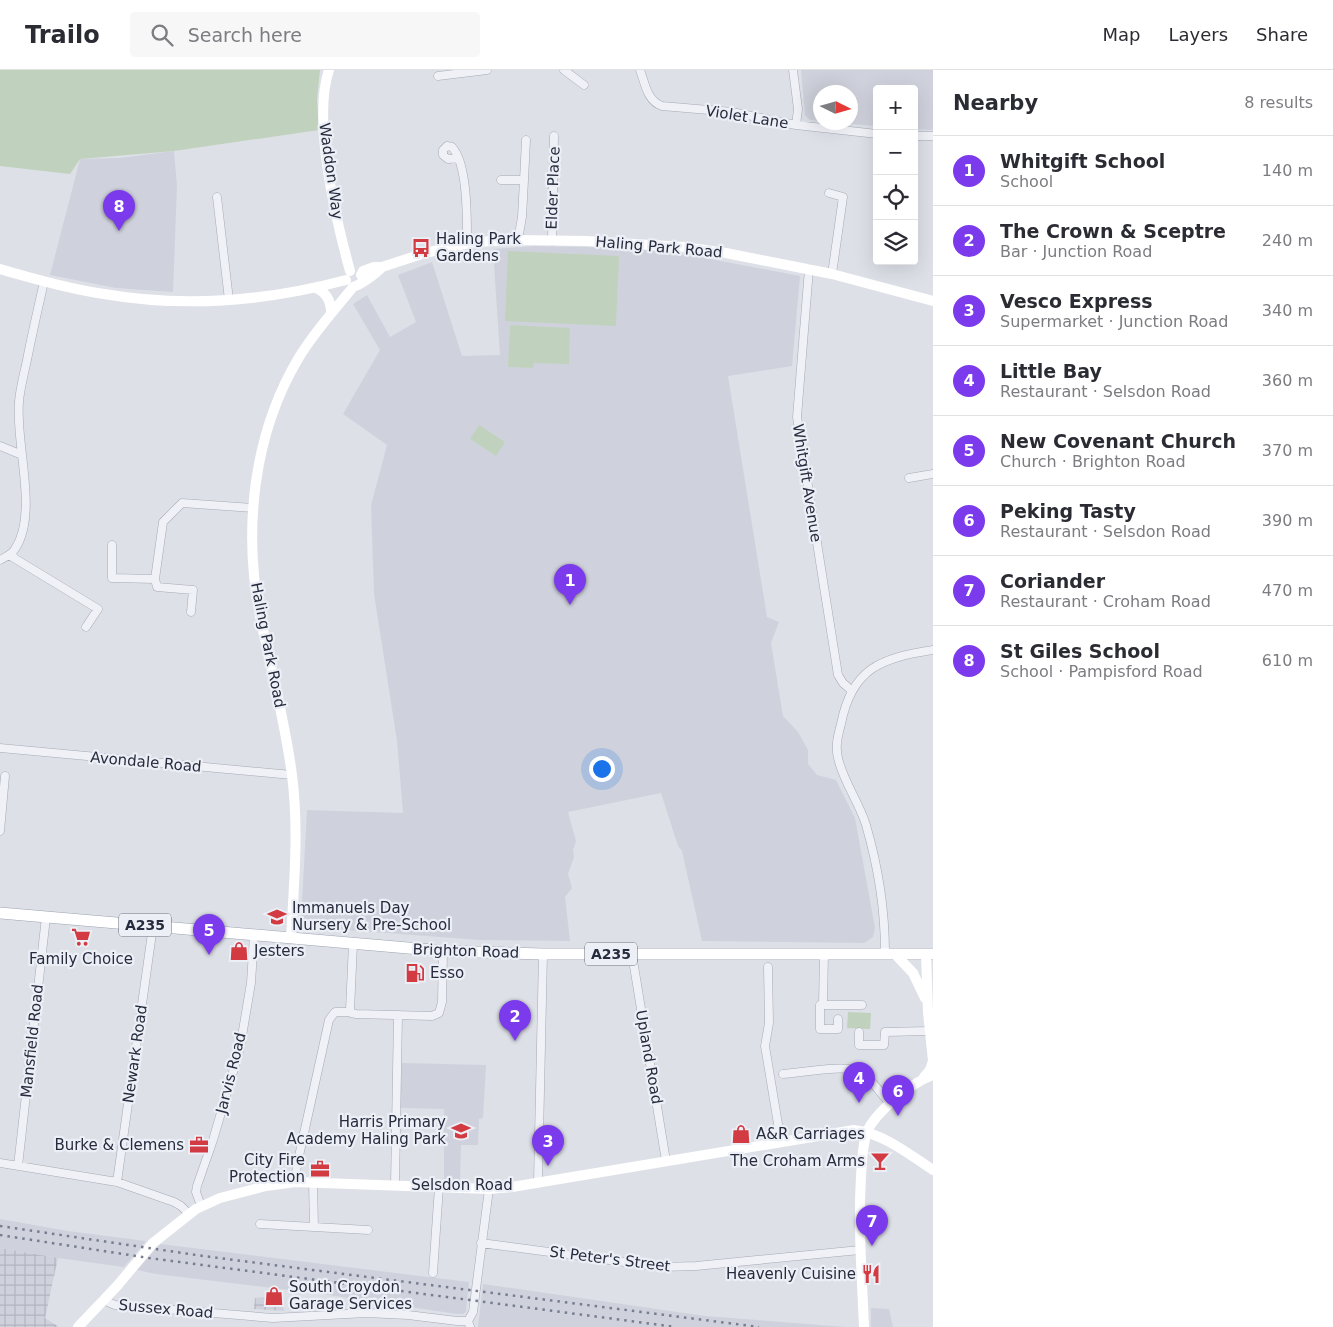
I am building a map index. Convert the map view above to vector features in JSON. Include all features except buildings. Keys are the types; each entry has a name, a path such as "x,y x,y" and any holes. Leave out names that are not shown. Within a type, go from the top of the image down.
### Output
{"main road":[{"name":"Brighton Road","path":"0,913 443,951 543,954 930,954"}],"street":[{"name":"Waddon Way","path":"329,70 323,102 325,136 335,204 354,279"},
{"path":"438,76 487,70"},
{"path":"564,70 584,85"},
{"name":"Violet Lane","path":"640,70 651,98 656,104 669,107 732,112 796,125 873,134"},
{"path":"793,70 798,109 796,125"},
{"name":"Elder Place","path":"552,241 554,136"},
{"path":"918,136 933,136"},
{"path":"518,240 522,217 526,140"},
{"path":"458,158 466,191 468,243"},
{"path":"501,180 524,180"},
{"path":"829,194 843,197 832,274"},
{"path":"217,197 229,300"},
{"name":"Haling Park Road","path":"291,938 296,808 277,693 253,574 253,508 261,451 279,396 313,335 354,279 374,267 382,267 425,253 468,243 518,240 552,241 684,247 726,253 832,274 933,301"},
{"name":"Whitgift Avenue","path":"809,269 796,417 838,675 851,690"},
{"path":"0,270 94,293 189,302 282,294 354,279"},
{"path":"0,560 9,555 18,544 24,521 26,496 18,425 19,400 44,282"},
{"path":"316,288 322,291 328,298 331,312"},
{"path":"0,446 22,455"},
{"path":"909,478 933,474"},
{"path":"192,612 193,590 157,587 155,579 163,522 182,503 253,508"},
{"path":"112,545 112,578 155,579"},
{"path":"9,555 98,609 86,627"},
{"path":"928,1009 913,972 890,953 870,843 861,810 841,768 837,752 843,713 851,690 861,678 884,662 905,654 933,650"},
{"name":"Avondale Road","path":"0,748 292,775"},
{"path":"0,831 5,776"},
{"name":"Mansfield Road","path":"18,1166 46,917"},
{"name":"Newark Road","path":"117,1182 153,926"},
{"name":"Jarvis Road","path":"201,1206 196,1192 197,1186 213,1140 240,1048 251,983 254,935"},
{"path":"350,1012 353,944"},
{"path":"295,1182 297,1164 329,1020 335,1012 432,1016 440,1013 443,951"},
{"path":"824,953 823,1005 820,1005 820,1029 838,1030 838,1019"},
{"path":"538,1182 543,954"},
{"name":"Upland Road","path":"632,954 666,1161"},
{"path":"864,1327 860,1250 862,1161 867,1132 878,1116 890,1104 930,1071 928,1009 930,954"},
{"path":"768,968 769,1023 765,1046 781,1142"},
{"path":"823,1005 862,1005"},
{"path":"395,1185 398,1015"},
{"path":"859,1032 859,1045 884,1045 885,1032 930,1031"},
{"path":"783,1074 843,1068 856,1070 868,1079 890,1104"},
{"name":"Selsdon Road","path":"78,1327 153,1244 189,1214 201,1206 248,1189 295,1182 488,1189 512,1187 851,1130 867,1132"},
{"path":"867,1132 879,1137 933,1170"},
{"path":"0,1163 117,1182 174,1202 189,1214"},
{"path":"313,1182 314,1227"},
{"path":"433,1273 439,1187"},
{"name":"Sussex Road","path":"103,1300 115,1305 273,1318 366,1313 408,1315 469,1324 473,1312 488,1189"},
{"path":"260,1224 368,1230"},
{"name":"St Peter's Street","path":"481,1243 662,1267 696,1266 860,1250"}],"shaded area":[{"path":"801,70 933,70 933,130 918,129 918,85 873,85 873,126 858,125 858,85 813,85 813,120 805,115"},
{"path":"174,151 177,186 173,292 116,288 50,275 80,159 120,158"},
{"path":"534,246 631,248 695,256 800,276 792,366 728,376 767,617 779,622 771,643 783,716 798,732 808,750 808,764 817,775 836,780 855,818 875,928 873,937 864,943 702,941 682,851 678,846 661,793 568,812 576,841 573,850 574,857 568,874 572,888 565,897 570,941 480,940 306,927 302,925 307,810 403,813 397,741 374,594 371,505 387,445 343,414 380,350 353,304 367,295 390,337 416,322 398,275 432,262 462,356 500,355 493,249"},
{"name":"Harris Primary Academy Haling Park","path":"402,1063 486,1065 483,1118 479,1119 478,1145 461,1145 460,1181 444,1181 444,1109 400,1108"},
{"path":"0,1219 68,1231 146,1241 124,1267 58,1258 0,1248"},
{"path":"160,1244 469,1282 466,1312 457,1314 137,1270"},
{"path":"0,1248 58,1258 45,1318 59,1327 0,1327"},
{"path":"483,1284 705,1316 846,1327 478,1327"},
{"path":"255,1298 283,1299 284,1311 254,1309"},
{"path":"871,1308 889,1309 893,1327 871,1327"}],"green space":[{"path":"0,70 320,70 317,99 319,130 174,151 80,159 70,174 0,166"},
{"path":"508,251 619,256 616,326 505,321"},
{"path":"510,325 570,328 569,364 534,363 533,368 508,367"},
{"path":"479,425 505,442 496,456 470,439"},
{"path":"848,1012 871,1013 870,1029 847,1028"}],"railway":[{"path":"0,1226 203,1256 759,1327"},
{"path":"0,1235 149,1258 676,1327"}],"place":[{"name":"St Giles School","path":"119,231"},
{"name":"Haling Park Gardens","path":"421,248"},
{"name":"Whitgift School","path":"570,605"},
{"name":"Immanuels Day Nursery & Pre-School","path":"277,917"},
{"name":"Family Choice","path":"81,937"},
{"name":"Jesters","path":"239,951"},
{"name":"New Covenant Church","path":"209,955"},
{"name":"Esso","path":"415,973"},
{"name":"The Crown & Sceptre","path":"515,1041"},
{"name":"Little Bay","path":"859,1103"},
{"name":"Peking Tasty","path":"898,1116"},
{"name":"Harris Primary Academy Haling Park","path":"461,1131"},
{"name":"A&R Carriages","path":"741,1134"},
{"name":"Burke & Clemens","path":"199,1145"},
{"name":"The Croham Arms","path":"880,1161"},
{"name":"Vesco Express","path":"548,1166"},
{"name":"City Fire Protection","path":"320,1169"},
{"name":"Coriander","path":"872,1246"},
{"name":"Heavenly Cuisine","path":"871,1274"},
{"name":"South Croydon Garage Services","path":"274,1296"}]}
